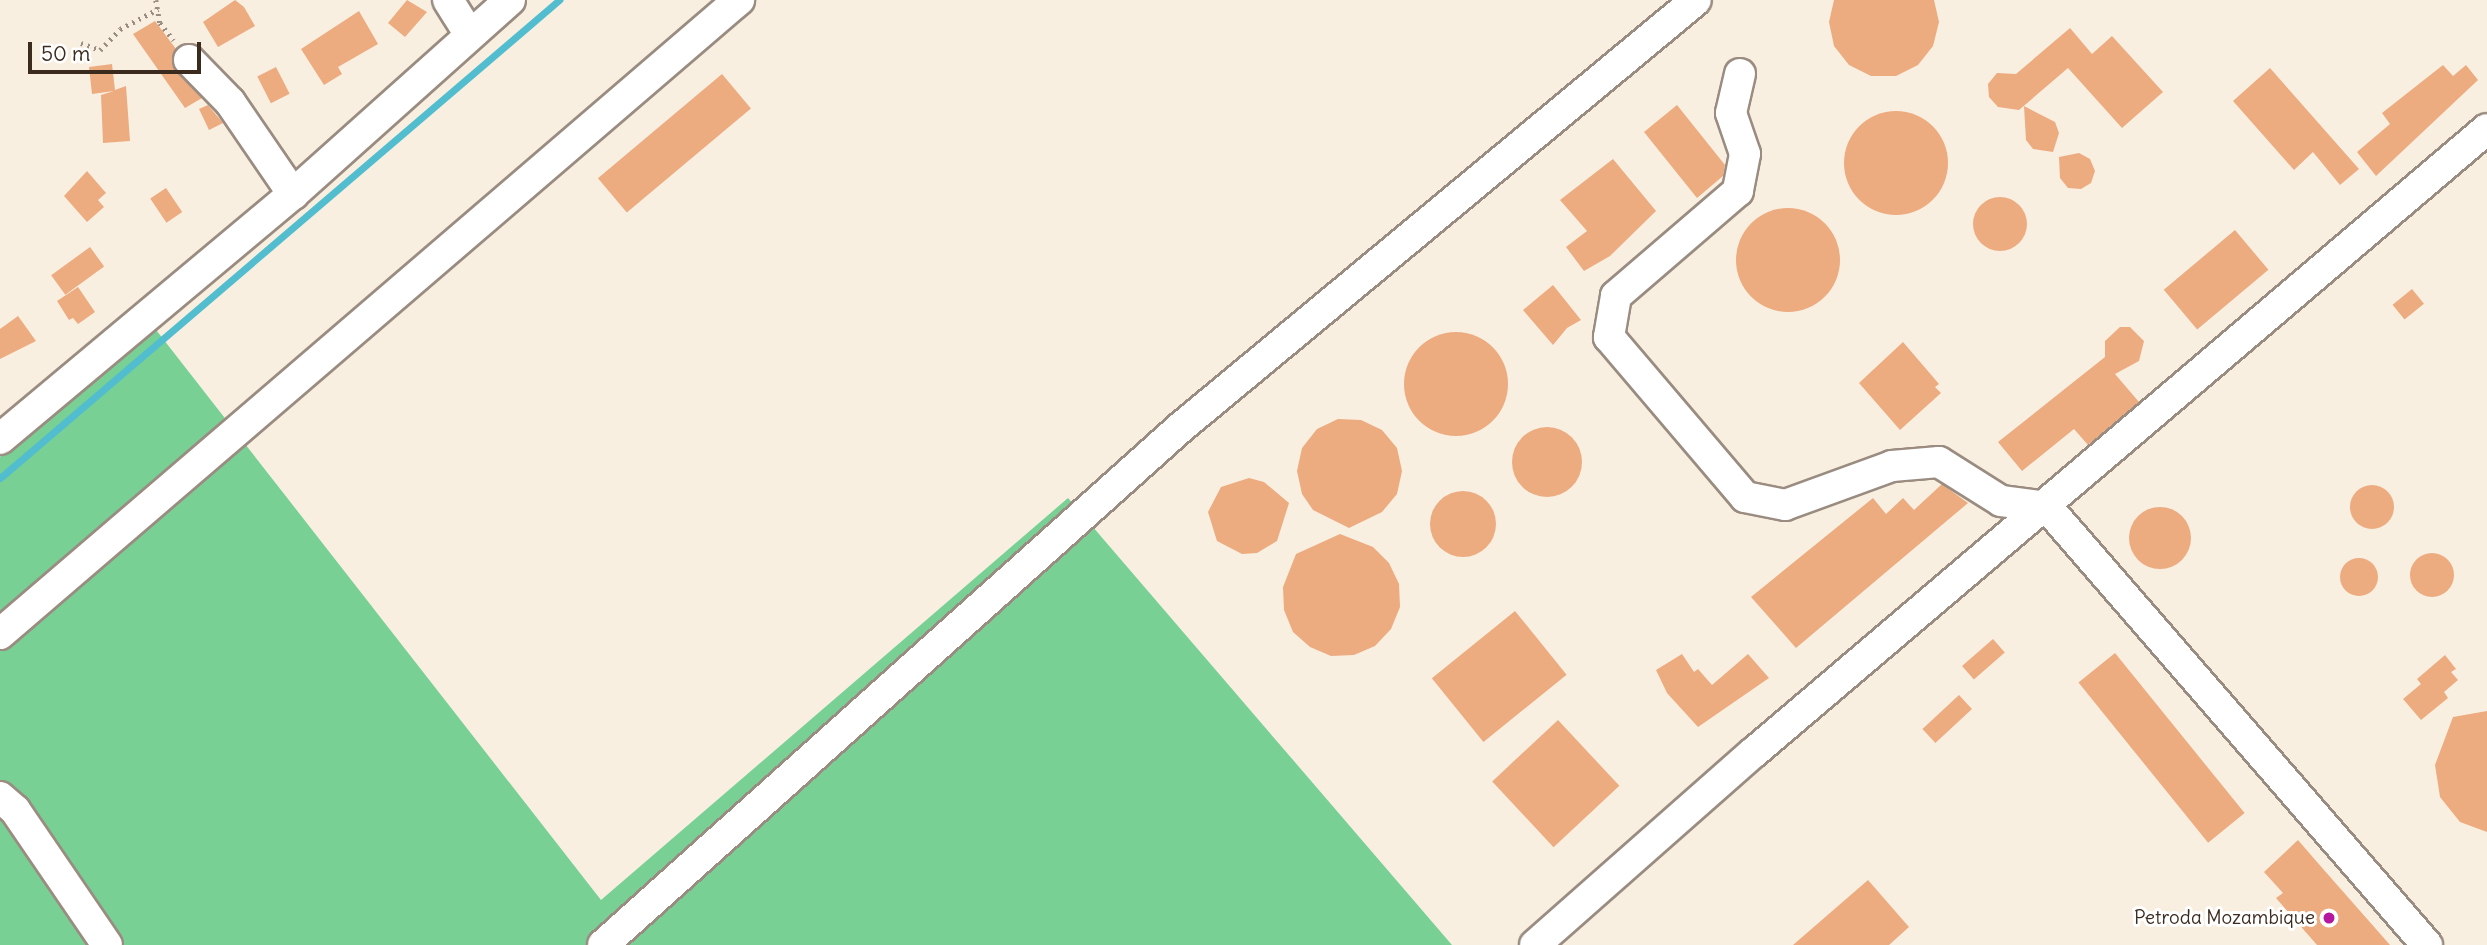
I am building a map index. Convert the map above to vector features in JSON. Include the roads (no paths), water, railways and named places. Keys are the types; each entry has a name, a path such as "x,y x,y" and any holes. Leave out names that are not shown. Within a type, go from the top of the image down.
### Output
{"street":[{"path":"448,0 470,35"},
{"path":"0,439 293,194 510,0"},
{"path":"0,634 738,0"},
{"path":"603,945 1180,428 1696,0"},
{"path":"189,60 230,102 293,194"},
{"path":"1740,74 1731,113 1745,154 1738,191 1616,296 1609,337 1745,497 1785,505 1892,466 1939,462 2001,502 2047,507 2427,945"},
{"path":"1535,945 1753,753 2047,507 2487,128"},
{"path":"0,797 15,810 107,945"}],"waterway":[{"path":"0,478 559,0"}],"place":[{"name":"Petroda Mozambique","path":"2329,918"}]}
